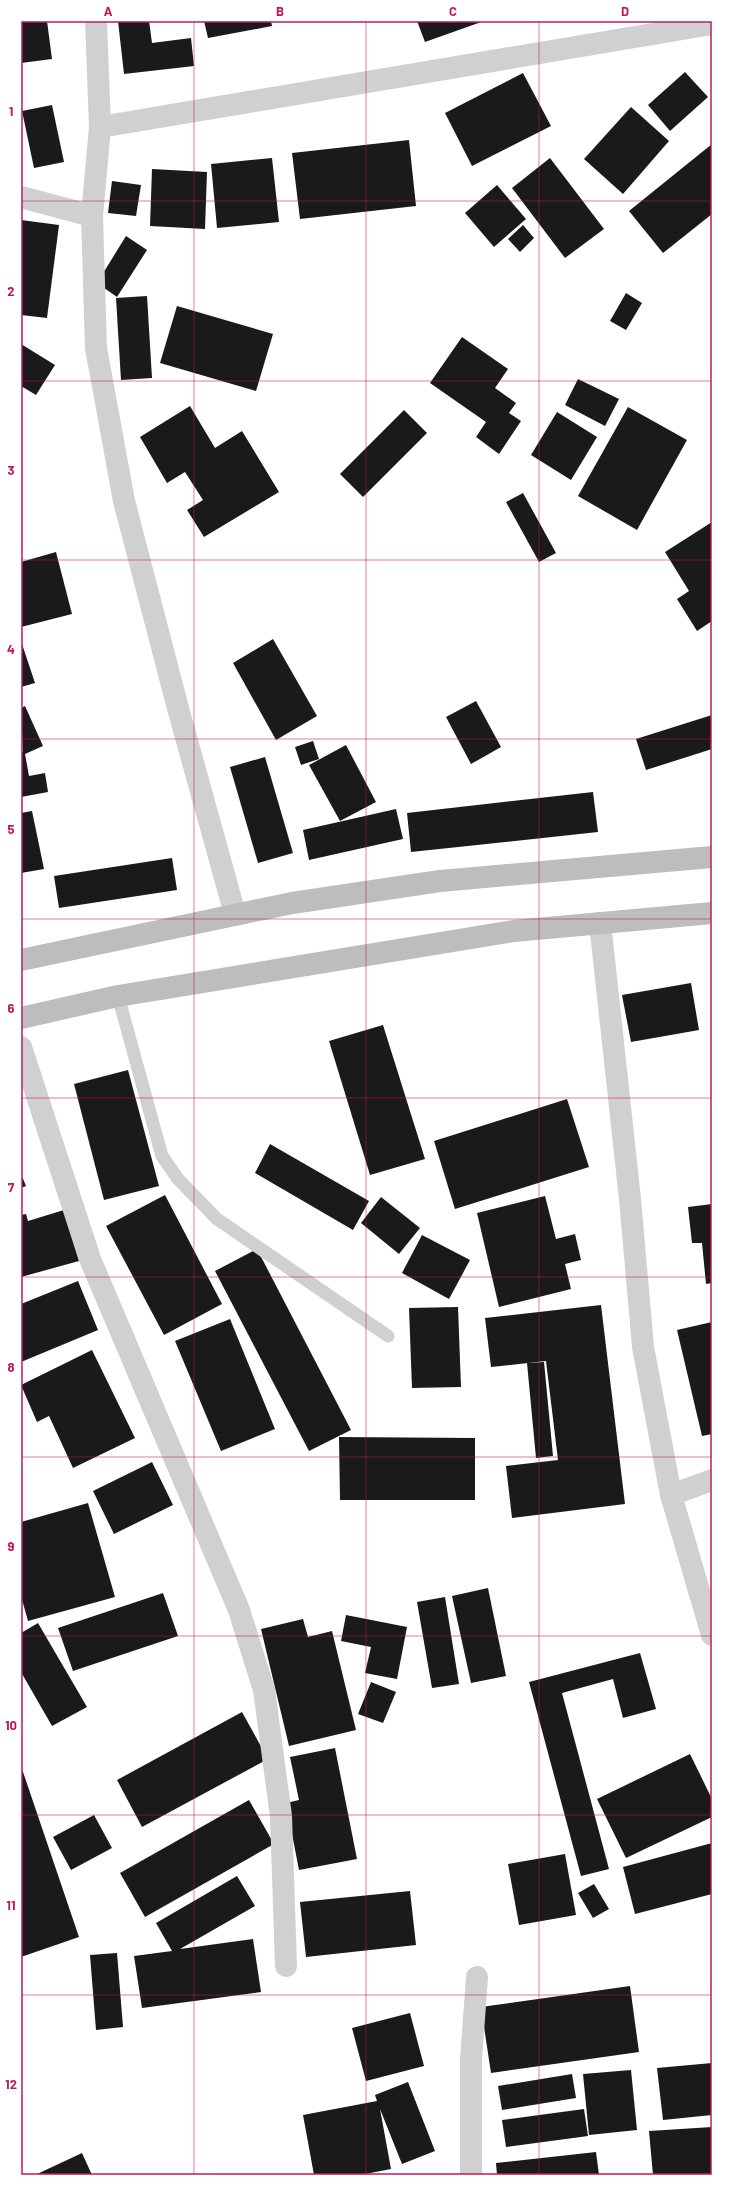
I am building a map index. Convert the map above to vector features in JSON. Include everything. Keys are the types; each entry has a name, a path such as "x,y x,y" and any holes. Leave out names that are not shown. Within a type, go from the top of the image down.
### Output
{"main road":[{"path":"21,960 292,903 440,881 712,857"},
{"path":"21,1018 118,996 514,931 712,913"}],"street":[{"path":"96,21 100,127 92,216 96,348 124,501 179,712 235,914"},
{"path":"100,127 712,24"},
{"path":"21,196 92,216"},
{"path":"600,923 630,1199 643,1347 671,1495 712,1635"},
{"path":"21,1047 90,1259 239,1610 264,1690 281,1816 286,1966"},
{"path":"671,1495 712,1480"},
{"path":"471,2175 471,2060 477,1977"}],"lane":[{"path":"118,996 162,1156 178,1179 217,1219 388,1336"}],"building":[{"path":"21,21 47,21 52,59 21,63"},
{"path":"118,21 149,21 152,43 191,38 194,66 124,74"},
{"path":"204,21 271,21 272,26 208,38"},
{"path":"417,21 484,21 425,42"},
{"path":"685,72 708,97 670,131 648,105"},
{"path":"523,73 551,126 472,166 445,113"},
{"path":"52,105 64,162 34,168 22,111"},
{"path":"631,107 669,141 623,194 584,159"},
{"path":"409,140 416,206 300,219 292,153"},
{"path":"712,144 712,214 663,253 629,211"},
{"path":"272,158 279,222 217,228 211,164"},
{"path":"550,158 604,229 565,258 512,188"},
{"path":"152,169 207,172 205,229 150,226"},
{"path":"112,181 141,185 136,216 108,213"},
{"path":"497,185 526,219 494,247 465,213"},
{"path":"21,220 59,225 47,318 21,315"},
{"path":"523,225 534,238 520,252 508,239"},
{"path":"126,236 147,250 117,297 97,283"},
{"path":"626,293 642,303 626,330 610,321"},
{"path":"147,296 152,378 121,380 116,298"},
{"path":"177,306 273,334 256,391 160,363"},
{"path":"462,337 508,369 495,388 516,403 509,413 521,421 499,454 476,437 486,422 430,383"},
{"path":"21,344 55,365 36,395 21,386"},
{"path":"578,379 619,399 605,426 565,405"},
{"path":"190,406 215,448 242,431 279,492 204,537 187,510 203,500 185,472 167,483 140,437"},
{"path":"628,407 687,440 637,530 578,496"},
{"path":"404,410 427,433 363,497 340,474"},
{"path":"557,412 597,437 571,480 531,455"},
{"path":"523,493 556,553 539,562 506,502"},
{"path":"712,522 712,621 697,631 677,599 689,591 665,552"},
{"path":"56,552 72,614 21,627 21,562"},
{"path":"273,639 317,716 276,740 233,663"},
{"path":"21,641 35,683 21,687"},
{"path":"476,701 501,747 471,764 446,717"},
{"path":"25,706 43,746 25,754 29,776 45,773 48,792 21,797 21,752 23,752 21,708"},
{"path":"712,715 712,749 646,770 636,739"},
{"path":"313,741 319,759 301,765 295,747"},
{"path":"346,745 376,802 340,821 309,765"},
{"path":"265,757 293,853 258,863 230,767"},
{"path":"593,792 598,832 411,852 407,813"},
{"path":"396,809 403,839 309,860 303,830"},
{"path":"32,811 44,869 21,873 21,813"},
{"path":"172,858 177,890 59,908 54,876"},
{"path":"691,983 699,1030 631,1042 622,995"},
{"path":"383,1025 425,1159 370,1175 329,1041"},
{"path":"128,1070 159,1186 104,1200 74,1084"},
{"path":"567,1099 589,1167 455,1209 434,1141"},
{"path":"270,1144 369,1201 353,1230 255,1173"},
{"path":"21,1174 26,1186 21,1188"},
{"path":"165,1195 222,1304 164,1335 106,1226"},
{"path":"545,1196 556,1239 575,1234 581,1260 565,1264 571,1289 499,1307 477,1213"},
{"path":"381,1197 420,1228 399,1254 361,1223"},
{"path":"712,1204 712,1283 706,1284 702,1243 692,1243 688,1207"},
{"path":"64,1210 79,1261 21,1277 21,1215 26,1214 28,1221"},
{"path":"422,1235 470,1260 449,1299 402,1273"},
{"path":"257,1249 351,1430 309,1451 215,1271"},
{"path":"78,1281 98,1330 21,1362 21,1304"},
{"path":"601,1305 625,1504 512,1518 506,1466 558,1460 546,1361 491,1367 485,1318"},
{"path":"458,1307 461,1387 412,1388 409,1308"},
{"path":"230,1319 275,1429 221,1451 175,1341"},
{"path":"712,1322 712,1434 702,1436 677,1330"},
{"path":"92,1350 135,1438 73,1468 49,1416 37,1422 21,1385"},
{"path":"544,1362 553,1456 536,1458 527,1363"},
{"path":"339,1437 475,1438 475,1500 340,1500"},
{"path":"152,1462 173,1505 114,1534 93,1491"},
{"path":"88,1503 115,1597 28,1621 21,1596 21,1522"},
{"path":"488,1588 506,1676 471,1683 452,1596"},
{"path":"163,1593 178,1636 73,1671 58,1628"},
{"path":"445,1597 459,1684 432,1688 417,1602"},
{"path":"346,1615 407,1627 397,1679 365,1673 371,1647 341,1641"},
{"path":"303,1619 308,1637 332,1631 356,1730 289,1746 261,1629"},
{"path":"38,1623 87,1707 52,1726 21,1672 21,1633"},
{"path":"640,1653 656,1709 623,1718 613,1679 562,1693 609,1869 581,1876 529,1682"},
{"path":"371,1682 396,1692 383,1723 358,1714"},
{"path":"242,1712 268,1759 142,1827 117,1780"},
{"path":"335,1748 357,1859 299,1870 286,1803 299,1800 290,1757"},
{"path":"690,1754 712,1799 712,1817 626,1858 597,1799"},
{"path":"21,1766 79,1937 21,1957"},
{"path":"249,1800 274,1844 145,1917 120,1873"},
{"path":"94,1815 112,1848 71,1870 53,1837"},
{"path":"712,1843 712,1894 635,1914 623,1867"},
{"path":"565,1854 576,1915 519,1925 508,1864"},
{"path":"237,1876 255,1906 180,1949 253,1939 261,1992 142,2008 134,1956 172,1951 156,1923"},
{"path":"594,1884 609,1909 593,1918 578,1893"},
{"path":"410,1891 416,1945 306,1957 300,1902"},
{"path":"117,1953 123,2027 96,2030 90,1955"},
{"path":"630,1986 639,2052 491,2073 481,2007"},
{"path":"410,2013 424,2066 366,2081 352,2028"},
{"path":"712,2063 712,2115 663,2120 657,2068"},
{"path":"631,2070 637,2130 589,2135 583,2074"},
{"path":"572,2074 576,2098 502,2110 498,2086"},
{"path":"408,2082 435,2151 402,2164 380,2109 391,2169 360,2175 314,2175 303,2115 377,2101 375,2095"},
{"path":"584,2109 588,2136 506,2147 502,2120"},
{"path":"712,2127 712,2174 653,2175 649,2131"},
{"path":"596,2152 599,2175 497,2175 496,2163"},
{"path":"82,2153 92,2175 35,2175"}]}
